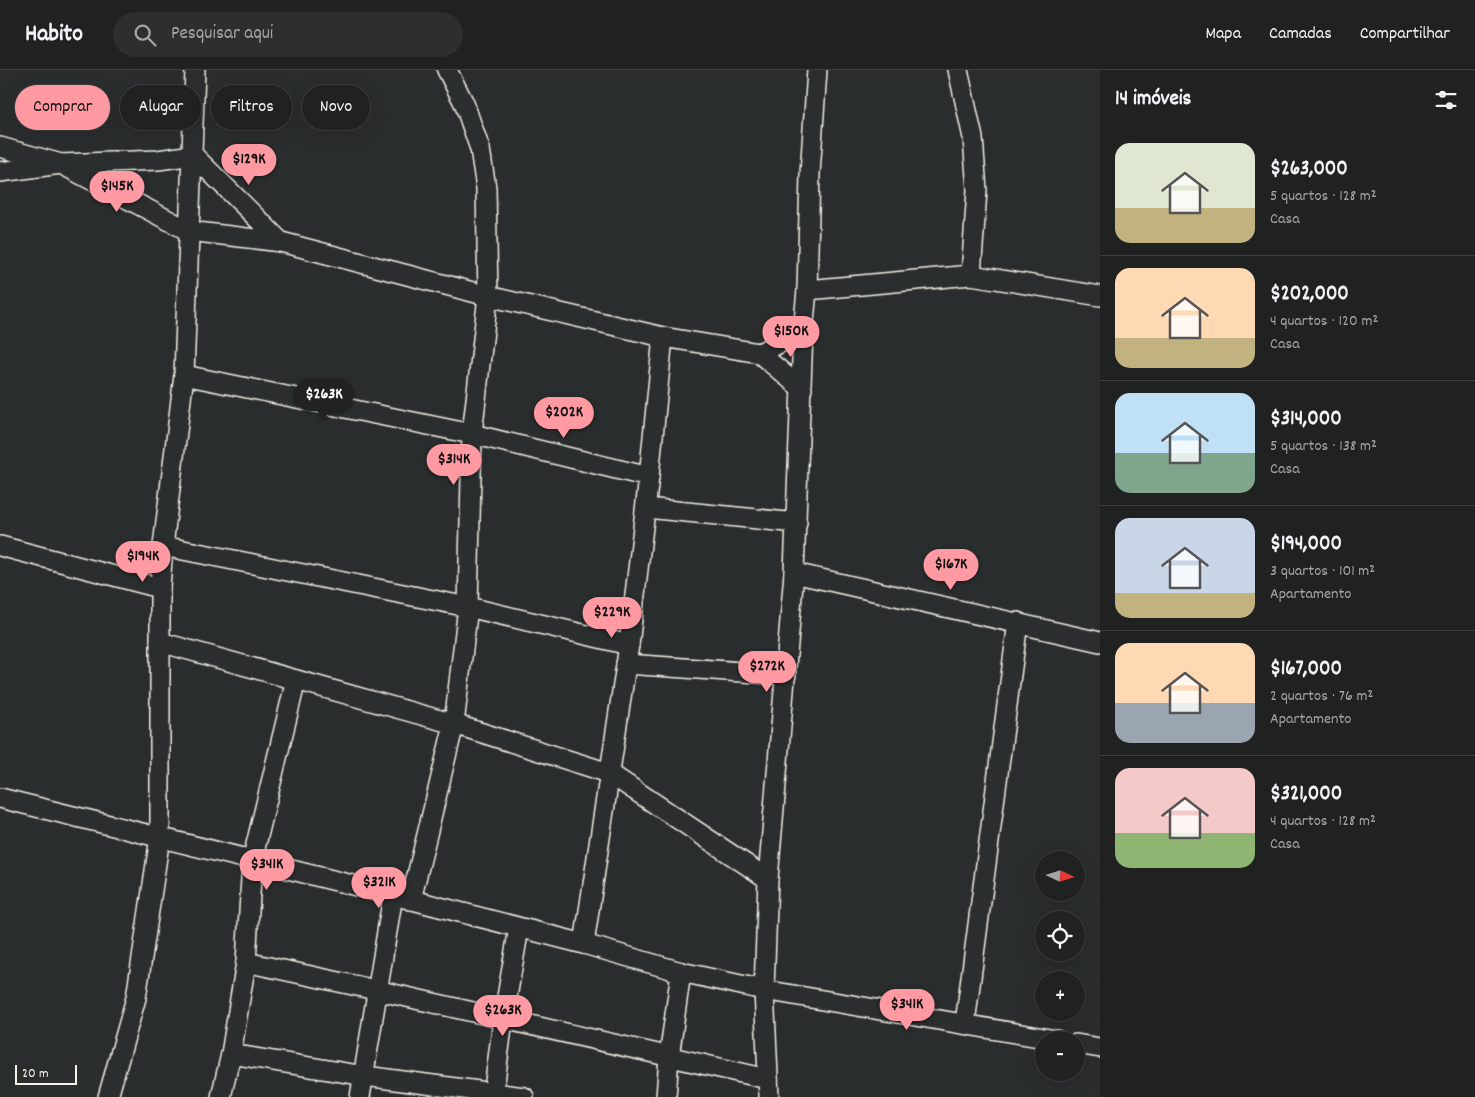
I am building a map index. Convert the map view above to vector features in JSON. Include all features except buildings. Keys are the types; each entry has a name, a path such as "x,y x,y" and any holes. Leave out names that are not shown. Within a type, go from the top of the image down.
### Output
{"street":[{"path":"108,1097 136,998 160,837 160,588 163,546 184,375 195,70"},
{"path":"411,900 454,724 468,607 472,434 488,296 486,188 480,150 464,102 447,70"},
{"path":"246,962 669,1057 768,1088 764,990 768,879 794,573 803,332 807,290 810,174 817,70"},
{"path":"958,70 972,138 977,190 970,275"},
{"path":"0,147 61,164 189,231 281,242 488,296 663,337 759,353 802,388"},
{"path":"0,172 61,164 158,160 193,155"},
{"path":"193,155 281,242"},
{"path":"807,290 970,275 1100,296"},
{"path":"759,353 803,332"},
{"path":"584,944 629,645 650,477 663,337"},
{"path":"184,375 472,434 650,477"},
{"path":"646,508 797,523"},
{"path":"0,546 160,588"},
{"path":"163,546 468,607 629,645"},
{"path":"794,573 1100,642"},
{"path":"965,1023 1018,622"},
{"path":"160,642 454,724 609,774 768,879"},
{"path":"626,664 786,675"},
{"path":"220,1097 231,1054 246,962 252,861 296,680"},
{"path":"0,798 584,944 681,972 764,990 1035,1036"},
{"path":"360,1097 365,1076 376,990 392,895"},
{"path":"493,1095 503,1020 519,928"},
{"path":"666,1097 669,1057 681,972"},
{"path":"1085,1046 1100,1048"},
{"path":"231,1054 493,1095 524,1097"}]}
